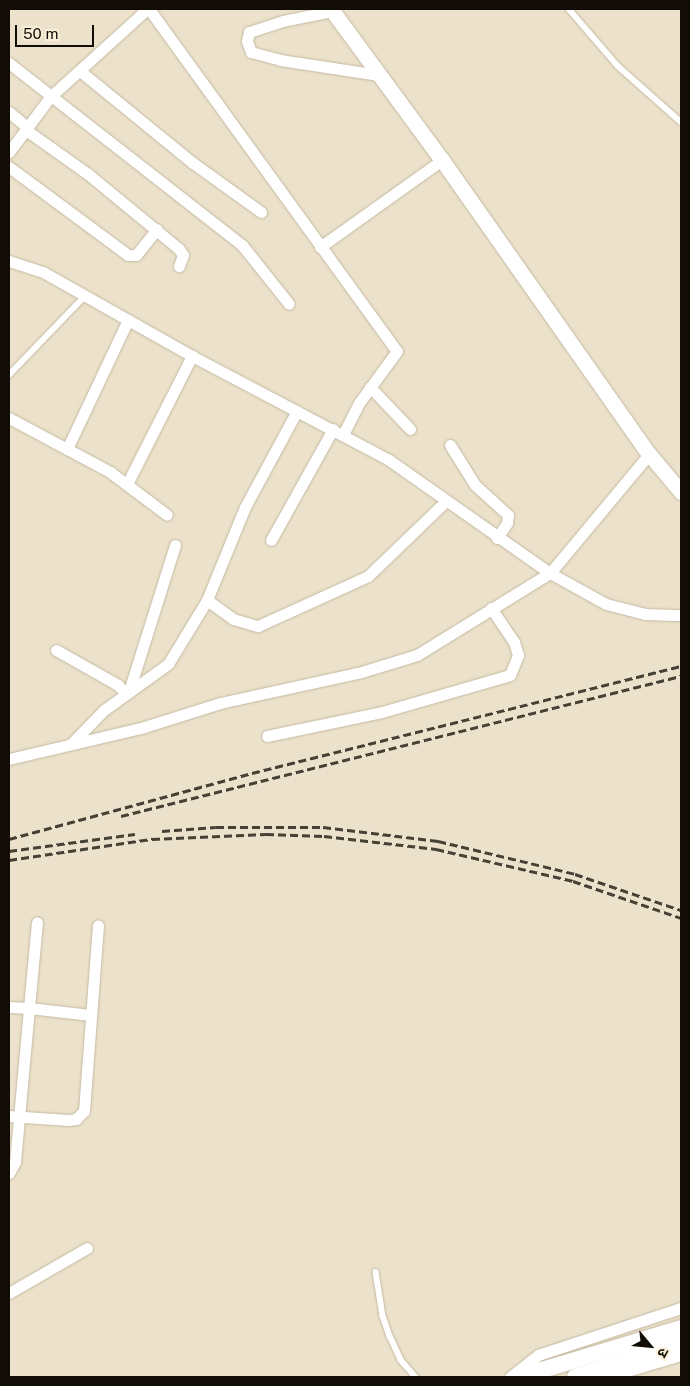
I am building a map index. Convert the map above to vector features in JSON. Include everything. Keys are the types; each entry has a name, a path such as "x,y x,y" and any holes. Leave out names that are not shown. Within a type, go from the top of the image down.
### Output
{"main road":[{"path":"519,1377 681,1328"},
{"path":"574,1377 681,1344"}],"street":[{"path":"9,152 50,97 148,9 397,351 338,432 271,540"},
{"path":"379,75 280,60 250,52 247,41 249,32 283,21 332,10 442,160 649,454 681,492"},
{"path":"9,63 50,97 242,245 289,304"},
{"path":"80,71 193,162 261,212"},
{"path":"9,112 27,129 157,229 183,255 179,266"},
{"path":"320,247 442,160"},
{"path":"9,167 128,255 136,254 157,229"},
{"path":"9,261 43,272 192,356 389,460 497,538 550,573 606,604 645,614 681,616"},
{"path":"67,449 128,320"},
{"path":"127,484 192,356"},
{"path":"370,387 410,429"},
{"path":"71,744 88,723 176,655 208,600 245,507 297,411"},
{"path":"9,418 127,484 167,515"},
{"path":"450,445 475,485 508,515 507,523 497,538"},
{"path":"9,758 144,727 220,703 392,664 441,642 491,608 550,573 649,454"},
{"path":"208,600 238,622 258,626 368,576 446,501"},
{"path":"128,693 175,545"},
{"path":"267,736 382,712 510,675 518,655 514,642 491,608"},
{"path":"56,650 118,685 128,693"},
{"path":"9,1173 15,1162 14,1116 29,1008 37,922"},
{"path":"14,1116 69,1120 80,1116 98,926"},
{"path":"9,1007 91,1015"},
{"path":"9,1293 87,1248"},
{"path":"510,1377 538,1355 681,1308"},
{"path":"607,1377 681,1355"}],"lane":[{"path":"569,9 618,66 681,122"},
{"path":"9,375 85,296"},
{"path":"376,1272 383,1316 390,1336 401,1360 416,1377"}],"railway":[{"path":"9,839 252,773 681,666"},
{"path":"121,816 681,676"},
{"path":"162,831 216,827 323,827 438,841 575,874 681,910"},
{"path":"9,851 135,834"},
{"path":"9,860 152,839 266,834 324,836 436,849 573,881 681,918"}]}
